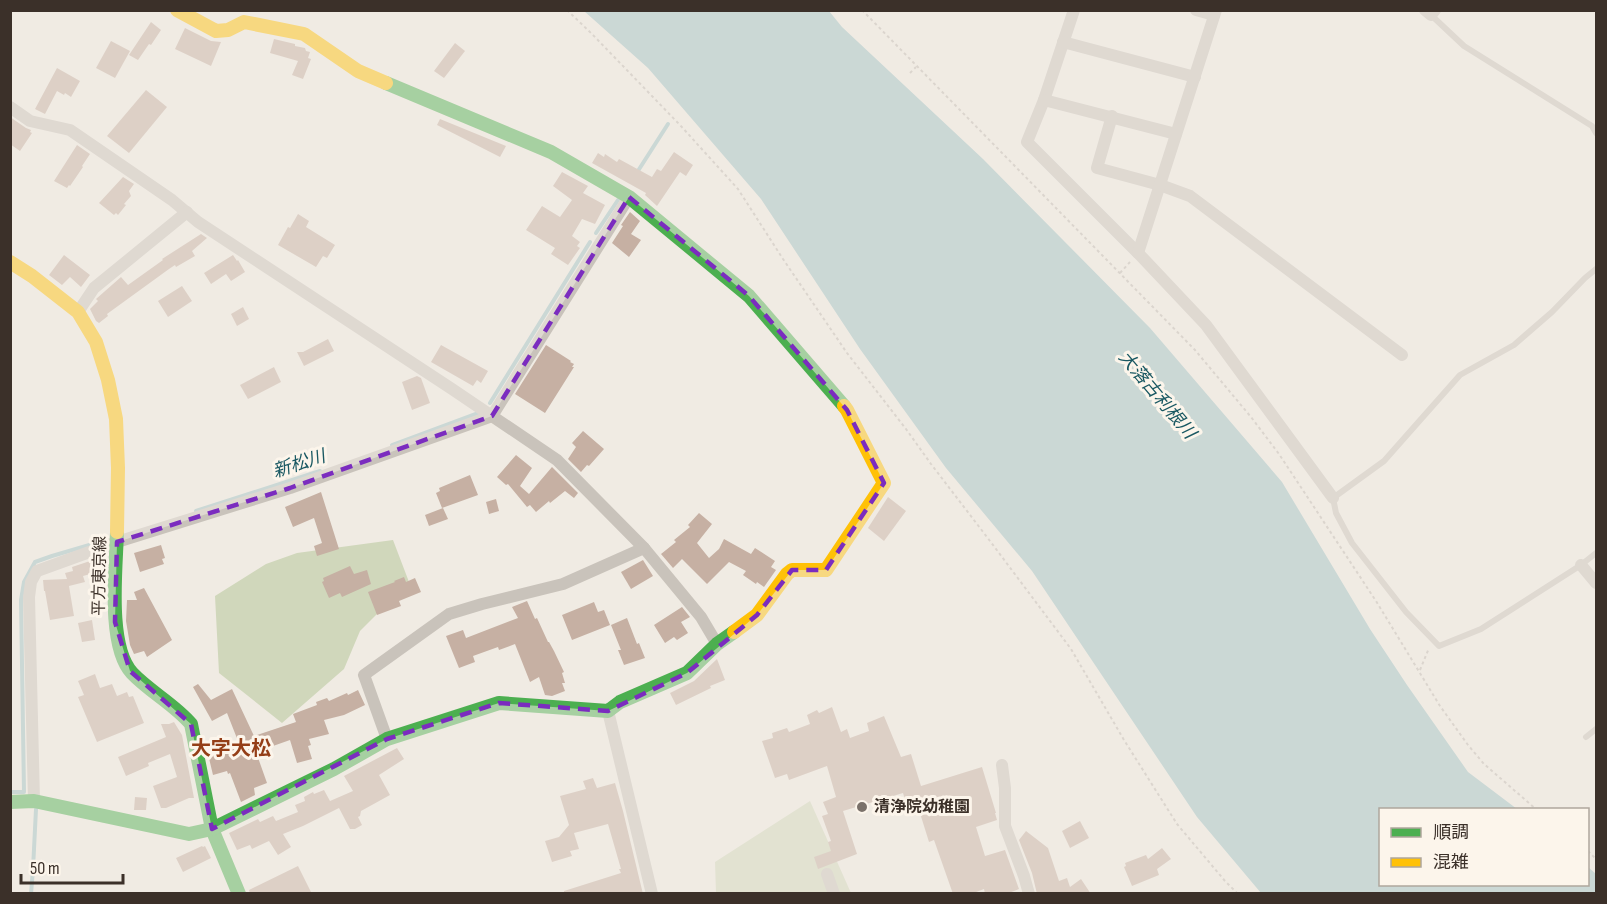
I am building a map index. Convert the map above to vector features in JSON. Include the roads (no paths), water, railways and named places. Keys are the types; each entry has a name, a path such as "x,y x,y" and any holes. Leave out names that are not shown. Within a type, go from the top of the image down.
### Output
{"street":[{"path":"10,802 34,801 189,834 212,829 334,769 387,739 499,703 608,711 620,702 687,673 717,644 757,615 792,570 826,570 884,483 847,410 749,296 629,197 551,152 358,71 304,34 244,22 228,30 216,31 177,10"},
{"path":"1074,10 1044,100 1027,142 1138,253 1206,326 1333,498"},
{"path":"1138,253 1215,13 1196,10"},
{"path":"1063,42 1195,77"},
{"path":"1044,100 1176,134"},
{"path":"10,107 30,121 70,130 172,200 198,222 557,460 644,548 701,617 717,644"},
{"path":"1112,116 1097,168 1160,185 1190,196 1402,355"},
{"path":"34,801 29,597 31,582 37,571 117,542 290,488 492,416 629,197"},
{"path":"78,312 94,288 187,212"},
{"name":"平方東京線","path":"10,262 78,312 96,342 108,380 116,419 118,468 115,622 119,648 130,671 164,701 181,712 191,724 212,829 239,894"},
{"path":"387,739 364,675 373,668 448,614 563,585 644,548"},
{"path":"1581,566 1596,583"},
{"path":"608,711 652,894"},
{"path":"1002,765 1005,788 1005,826 1029,894"},
{"path":"827,874 834,894"}],"lane":[{"path":"1431,12 1464,46 1592,126 1596,133"},
{"path":"1596,269 1514,345 1460,375 1384,461 1333,498 1336,513 1352,543 1406,612 1439,646 1481,629 1581,566 1596,553"},
{"path":"1586,737 1596,729"}],"water":[{"name":"大落古利根川","path":"584,11 829,11 842,27 983,159 1150,328 1282,482 1370,629 1468,772 1516,808 1379,808 1379,886 1589,886 1589,868 1596,874 1596,893 1261,893 1197,817 1032,571 946,468 860,349 761,199 648,68"}],"waterway":[{"name":"新松川","path":"636,174 668,124"},
{"name":"新松川","path":"596,233 618,200"},
{"name":"新松川","path":"490,403 590,242"},
{"name":"新松川","path":"392,445 478,413"},
{"name":"新松川","path":"196,511 320,471"},
{"name":"新松川","path":"10,792 24,792 21,600 24,582 35,562 103,541"},
{"name":"新松川","path":"31,894 36,809"}],"place":[{"name":"清浄院幼稚園","path":"862,807"}],"district":[{"name":"大字大松","path":"231,749"}]}
